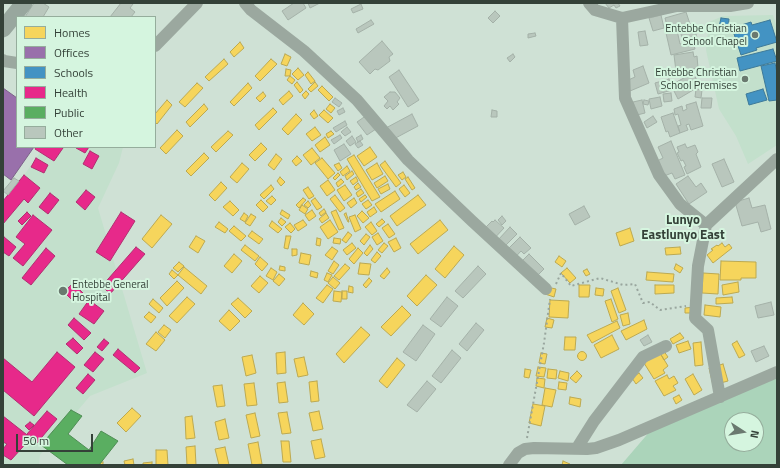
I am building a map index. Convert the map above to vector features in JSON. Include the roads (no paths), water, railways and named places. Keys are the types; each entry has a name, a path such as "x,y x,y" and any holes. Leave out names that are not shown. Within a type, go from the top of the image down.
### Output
{"street":[{"path":"3,29 24,3"},
{"path":"156,45 197,3"},
{"path":"245,3 251,10 304,51 356,100 408,160 472,221 550,290"},
{"path":"589,3 595,10 622,18 677,6 730,6 748,3"},
{"path":"622,18 625,98 659,175 680,204 706,225"},
{"path":"3,60 16,63"},
{"path":"720,397 708,330 695,318 698,266 706,225 777,159"},
{"path":"577,448 594,421 643,357 666,346"},
{"path":"509,465 518,453 534,448 596,448 619,440 777,372"}],"place":[{"name":"Entebbe Christian School Chapel","path":"755,35"},
{"name":"Entebbe Christian School Premises","path":"745,79"},
{"name":"Entebbe General Hospital","path":"63,291"}],"district":[{"name":"Lunyo Eastlunyo East","path":"683,228"}]}
